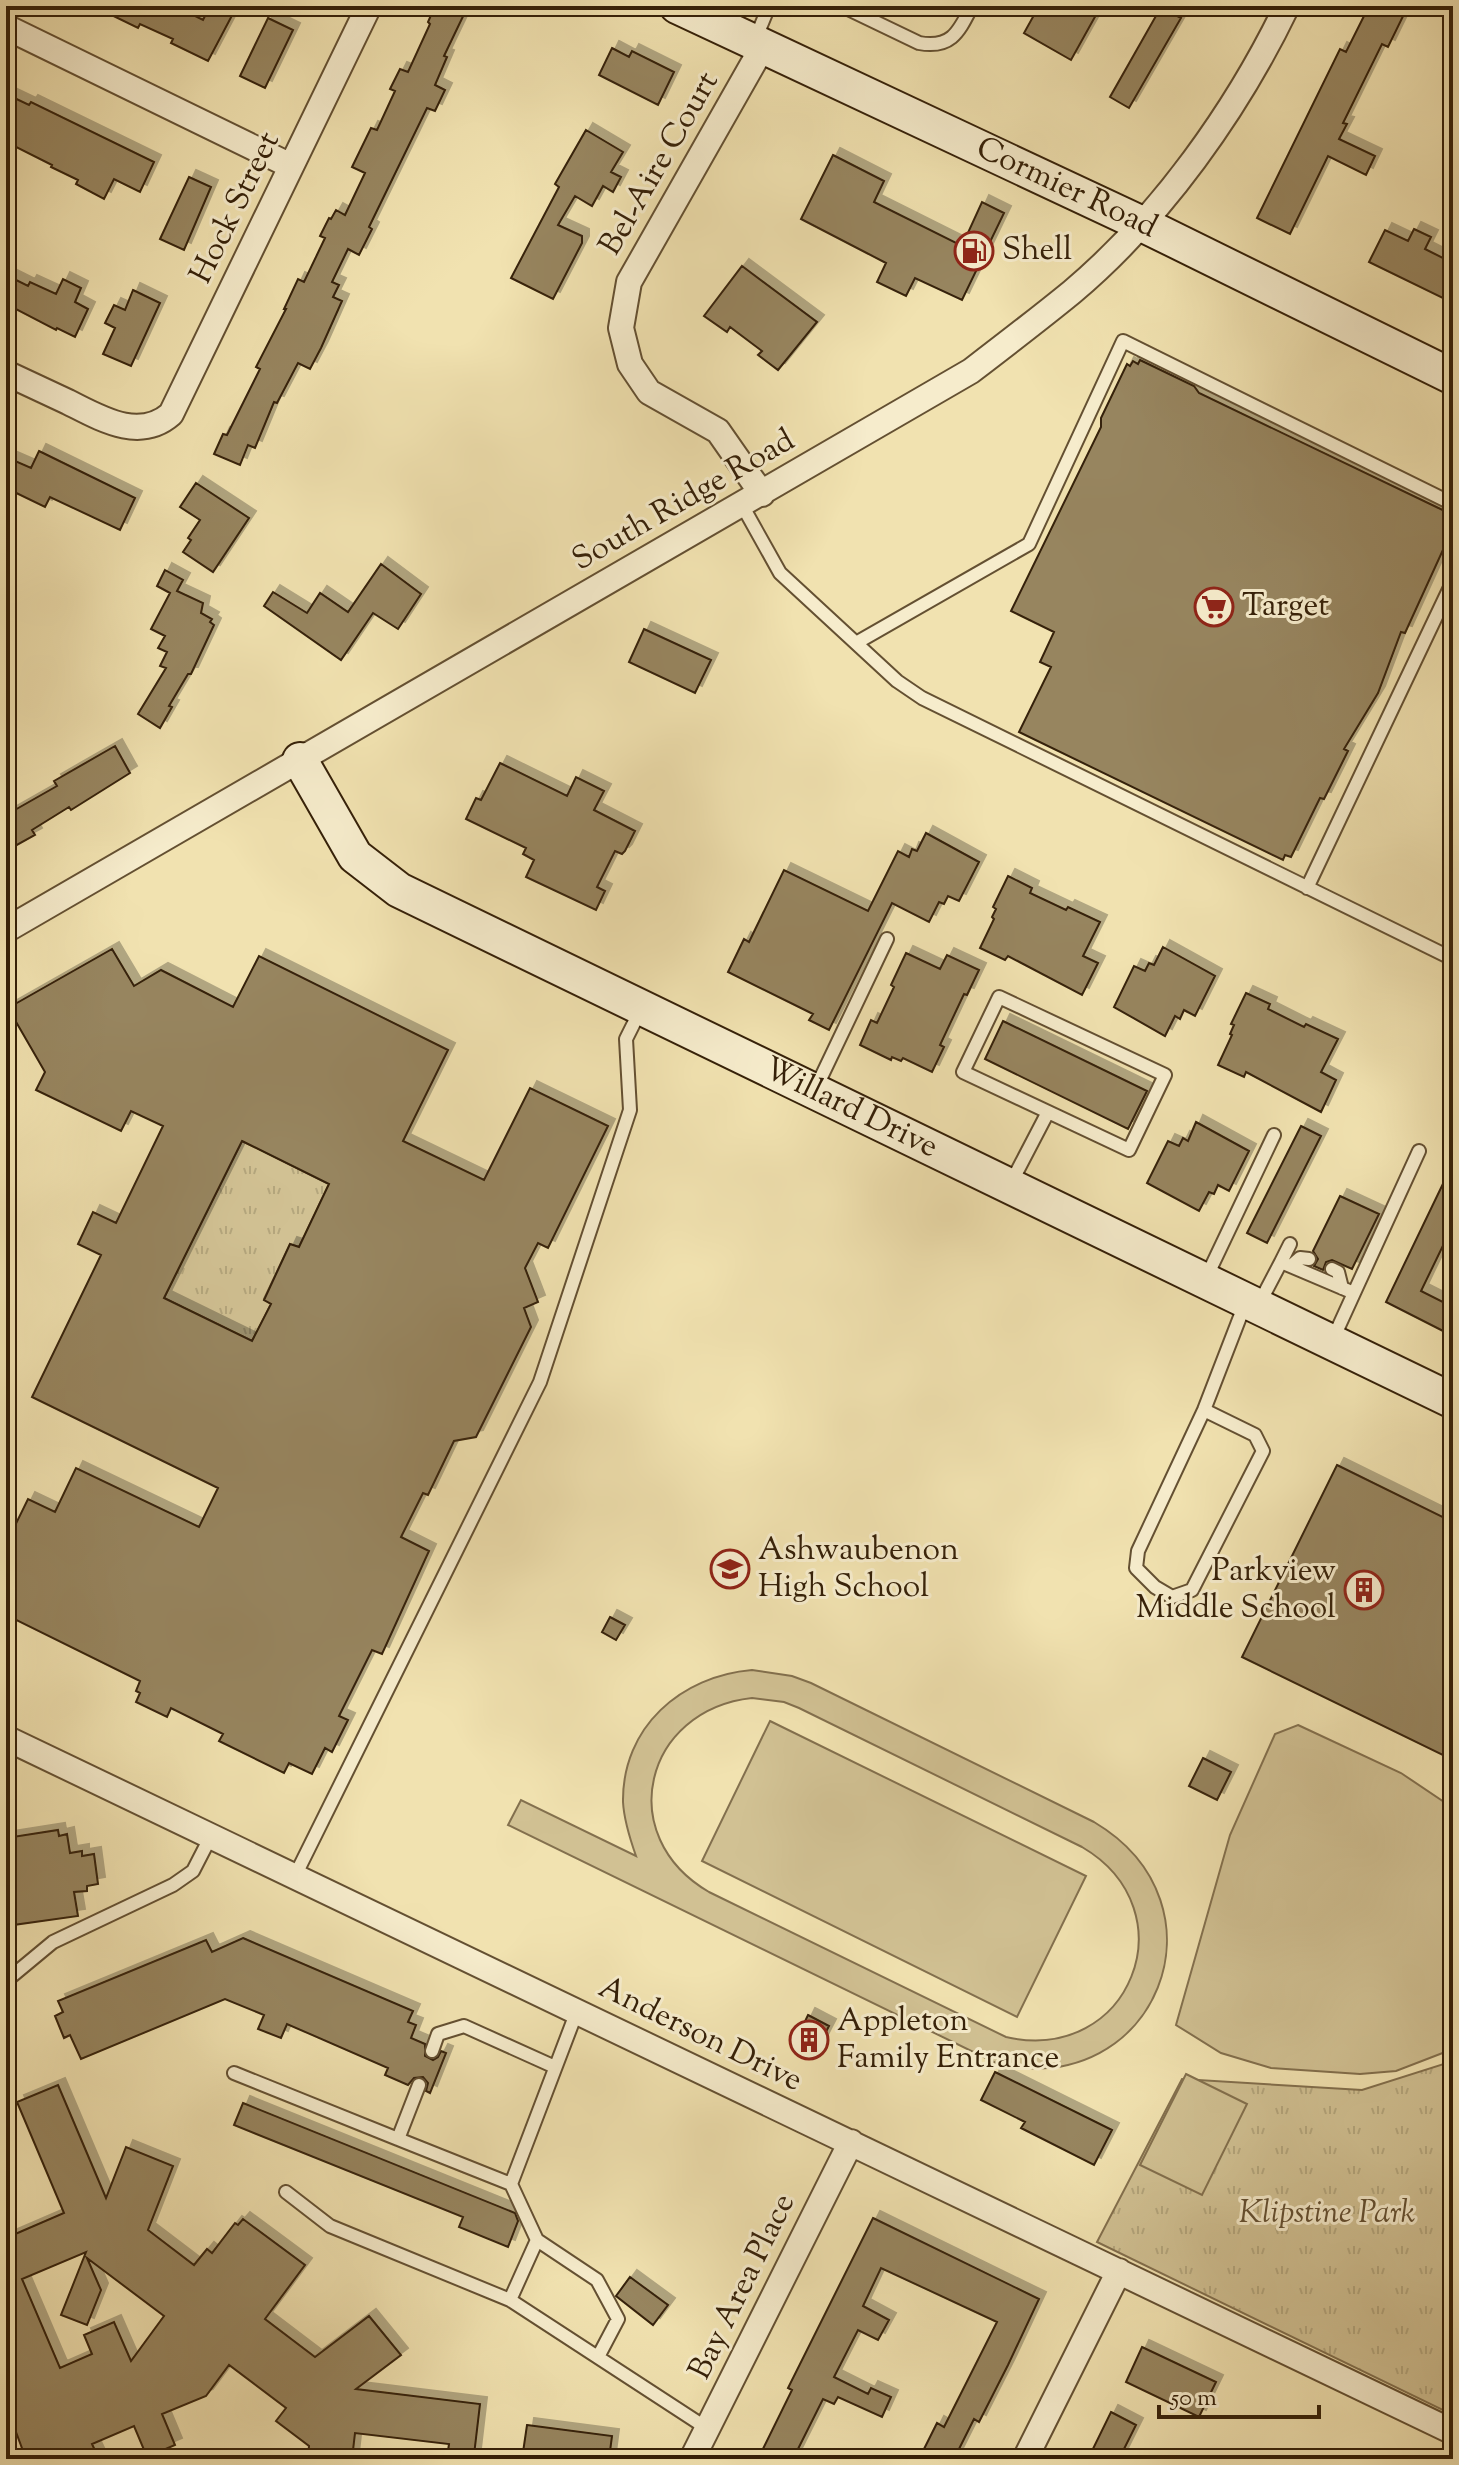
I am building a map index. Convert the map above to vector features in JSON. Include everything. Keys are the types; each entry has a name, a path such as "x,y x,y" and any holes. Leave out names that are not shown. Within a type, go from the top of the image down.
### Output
{"street":[{"name":"Hock Street","path":"6,373 121,425 150,426 161,423 171,414 369,6"},
{"name":"Cormier Road","path":"677,6 1142,224 1453,377"},
{"name":"South Ridge Road","path":"6,930 971,371 1074,291 1142,224 1207,141 1275,31 1287,6"},
{"path":"6,27 291,166"},
{"name":"Bel-Aire Court","path":"752,500 718,431 649,392 630,364 621,328 629,282 758,46"},
{"name":"Willard Drive","path":"300,760 355,856 399,890 1453,1401"},
{"name":"Anderson Drive","path":"6,1738 1453,2432"},
{"name":"Bay Area Place","path":"692,2459 851,2142"},
{"path":"1025,2459 1119,2271"}],"lane":[{"path":"758,46 769,6"},
{"path":"842,6 919,43 932,45 946,43 959,31 972,6"},
{"path":"856,643 1029,544 1123,341 1453,504"},
{"path":"752,500 780,573 897,681 922,698 1453,959"},
{"path":"1307,888 1453,581"},
{"path":"813,1093 887,939"},
{"path":"999,997 1165,1075 1129,1150 1048,1112 963,1072 999,997"},
{"path":"295,1876 540,1382 630,1110 626,1039 642,1008"},
{"path":"1010,1186 1048,1112"},
{"path":"1204,1281 1274,1135"},
{"path":"1332,1342 1348,1290 1419,1151"},
{"path":"1286,1264 1290,1244"},
{"path":"1204,1410 1255,1435 1263,1451 1192,1590 1172,1597 1155,1587 1136,1568 1138,1551 1252,1304 1286,1264 1300,1258 1309,1259"},
{"path":"1286,1264 1348,1290"},
{"path":"1332,1269 1338,1272 1348,1290"},
{"path":"6,1981 53,1942 173,1885 193,1871 211,1836"},
{"path":"511,2184 577,2011"},
{"path":"432,2051 438,2034 464,2026 555,2067"},
{"path":"234,2073 511,2184 537,2240 597,2280 618,2319 598,2357"},
{"path":"398,2139 419,2085"},
{"path":"286,2192 330,2226 510,2300 708,2429"},
{"path":"510,2300 537,2240"}],"green space":[{"path":"242,1141 329,1184 299,1247 290,1244 264,1299 271,1304 252,1341 164,1298"},
{"path":"752,1670 792,1676 811,1683 1094,1822 1137,1858 1160,1900 1167,1945 1158,1988 1135,2025 1099,2053 1053,2067 998,2064 508,1825 521,1800 636,1856 623,1802 625,1775 633,1751 660,1710 702,1683 726,1674","holes":["752,1698 784,1702 1082,1847 1115,1875 1134,1908 1139,1943 1131,1976 1113,2006 1086,2028 1049,2040 1006,2037 709,1892 679,1868 660,1840 652,1809 654,1778 666,1750 686,1726 715,1707"]},
{"path":"770,1721 1086,1876 1017,2017 702,1861"},
{"path":"1298,1725 1401,1773 1453,1808 1453,2049 1396,2071 1360,2074 1271,2068 1221,2053 1176,2025 1230,1835 1275,1734"},
{"name":"Klipstine Park","path":"1453,2061 1453,2415 1097,2242 1182,2079 1362,2090"},
{"path":"1186,2074 1247,2104 1202,2195 1140,2165"}],"building":[{"path":"93,6 175,6 203,20 210,6 237,6 208,61 171,43 173,39 140,24 138,28"},
{"path":"435,6 468,6 444,56 447,57 435,85 445,90 435,111 427,108 369,227 372,229 359,255 348,249 332,282 339,285 333,297 342,301 321,348 310,369 298,363 277,403 274,402 255,448 248,445 240,465 214,454 260,369 256,367 298,279 304,282 325,238 320,236 329,218 336,210 345,215 365,173 352,167 371,128 377,130 395,91 390,89 400,69 408,72"},
{"path":"1039,6 1101,6 1071,60 1024,33"},
{"path":"1369,6 1408,6 1388,47 1382,44 1343,123 1347,124 1339,139 1375,156 1366,175 1328,156 1290,234 1257,218 1340,49 1346,52"},
{"path":"1161,7 1181,18 1129,108 1110,97"},
{"path":"268,18 293,30 265,88 240,76"},
{"path":"612,48 629,57 632,51 674,72 658,105 599,75"},
{"path":"6,94 29,105 31,102 154,162 140,192 114,179 104,199 76,184 78,180 6,142"},
{"path":"586,130 623,152 611,172 621,177 613,192 603,186 592,206 575,196 558,225 582,236 582,243 553,299 511,278 559,187 555,184"},
{"path":"833,155 884,181 874,202 962,246 982,202 1004,213 962,300 915,278 906,296 877,282 886,263 801,219"},
{"path":"189,177 211,187 184,250 160,239"},
{"path":"1414,229 1431,237 1425,249 1453,263 1453,303 1369,262 1385,230 1408,241"},
{"path":"742,266 817,322 778,370 758,355 762,351 730,327 727,332 704,316"},
{"path":"6,275 28,286 30,282 56,294 63,279 81,288 75,302 88,309 75,337 6,304"},
{"path":"133,290 160,303 131,366 103,354 115,328 105,323 114,305 125,310"},
{"name":"Target","path":"1140,360 1194,386 1199,393 1453,515 1453,528 1405,633 1401,632 1378,693 1344,749 1348,751 1324,799 1320,798 1291,857 1285,855 1283,860 1019,732 1051,667 1040,662 1054,632 1011,611 1101,427 1101,418 1127,364 1130,366 1133,361 1138,364"},
{"path":"39,451 135,498 120,530 50,497 45,507 6,488 6,457 31,468"},
{"path":"196,483 249,518 213,572 183,552 200,520 180,507"},
{"path":"381,564 421,594 398,629 373,613 341,660 264,606 273,592 307,613 320,593 348,612"},
{"path":"165,570 183,580 177,591 203,603 201,613 212,619 210,622 214,625 160,728 138,714 166,668 160,666 167,652 158,648 165,636 151,629 170,593 157,586"},
{"path":"644,629 711,660 695,693 629,662"},
{"path":"115,746 130,773 32,830 35,835 6,851 6,815 57,786 54,781"},
{"path":"500,763 567,796 576,777 604,791 594,810 635,831 622,854 615,851 597,887 605,891 596,910 526,877 534,860 523,854 526,848 466,819 476,798 481,800"},
{"path":"926,833 979,862 959,901 948,896 944,904 939,902 929,922 892,903 829,1030 809,1020 813,1014 728,972 744,939 749,942 784,870 868,911 898,851 909,857 912,849 917,851"},
{"path":"1008,876 1032,888 1030,893 1100,922 1083,956 1098,963 1082,995 1008,956 1005,960 980,948 994,919 996,909 993,907"},
{"path":"1163,947 1215,976 1195,1016 1184,1010 1180,1019 1175,1016 1165,1036 1114,1007 1134,966 1145,971 1149,963 1154,965"},
{"path":"112,949 134,986 161,970 233,1007 259,956 448,1050 403,1141 484,1180 530,1088 608,1126 548,1248 538,1243 525,1268 538,1302 524,1308 531,1327 476,1437 454,1441 428,1495 423,1493 401,1537 429,1551 382,1654 372,1650 339,1716 348,1720 332,1752 325,1748 312,1774 289,1763 284,1773 219,1741 223,1734 171,1708 167,1717 136,1702 140,1681 6,1615 6,1544 28,1499 55,1512 76,1468 199,1527 218,1488 32,1397 101,1255 78,1244 93,1212 116,1223 163,1126 131,1111 121,1131 36,1090 45,1072 8,1008","holes":["242,1141 329,1184 299,1247 290,1244 264,1300 271,1304 252,1341 164,1298"]},
{"path":"906,953 940,969 947,955 979,970 940,1045 944,1047 932,1072 903,1058 901,1061 892,1057 891,1060 860,1045 871,1020 877,1023"},
{"path":"1246,993 1270,1004 1268,1009 1304,1027 1306,1024 1338,1039 1321,1072 1336,1080 1321,1112 1246,1072 1244,1077 1218,1065 1232,1035 1234,1025 1231,1024"},
{"path":"1003,1021 1147,1091 1128,1129 985,1059"},
{"path":"1196,1122 1249,1151 1229,1191 1218,1185 1214,1194 1209,1192 1199,1211 1147,1183 1168,1141 1179,1146 1183,1138 1188,1141"},
{"path":"1301,1126 1321,1136 1267,1243 1247,1233"},
{"path":"1453,1163 1453,1225 1421,1291 1453,1307 1453,1336 1386,1302"},
{"path":"1340,1196 1379,1214 1352,1269 1332,1260 1326,1262 1323,1270 1314,1266 1318,1259 1313,1251"},
{"name":"Parkview Middle School","path":"1337,1465 1453,1522 1453,1760 1242,1657"},
{"path":"610,1617 625,1625 616,1640 602,1632"},
{"path":"1203,1758 1231,1772 1217,1800 1189,1786"},
{"path":"58,1830 59,1836 67,1834 70,1853 82,1851 82,1856 94,1854 98,1884 87,1886 87,1891 74,1892 78,1916 6,1926 6,1838"},
{"path":"243,1938 413,2011 408,2022 416,2025 411,2038 425,2044 425,2056 433,2060 441,2051 446,2053 430,2093 426,2091 428,2083 423,2077 414,2078 408,2085 385,2075 388,2068 287,2024 281,2038 258,2029 264,2015 225,1999 81,2059 70,2035 64,2038 55,2016 63,2012 58,2001 206,1940 212,1952"},
{"name":"Appleton Family Entrance","path":"808,2015 829,2026 815,2053 794,2044"},
{"path":"995,2072 1112,2130 1094,2165 1021,2128 1025,2122 981,2100"},
{"path":"58,2085 106,2198 126,2147 173,2166 148,2230 194,2265 207,2249 212,2253 235,2223 238,2225 243,2219 305,2265 265,2319 315,2357 369,2316 401,2355 356,2389 480,2404 474,2455 448,2451 449,2444 355,2433 352,2459 308,2459 309,2446 276,2421 286,2408 229,2365 206,2396 162,2414 175,2445 147,2457 134,2426 92,2444 99,2459 26,2459 6,2405 6,2238 64,2213 17,2102","holes":["86,2252 61,2315 87,2325 101,2290 87,2258 164,2316 131,2361 114,2322 84,2335 92,2354 60,2368 22,2279"]},
{"path":"243,2103 515,2213 518,2221 508,2247 459,2227 463,2217 234,2125"},
{"path":"873,2218 1039,2299 1008,2365 979,2422 974,2419 954,2459 919,2459 937,2423 944,2427 997,2322 881,2268 863,2306 889,2320 878,2340 858,2330 834,2377 868,2394 871,2388 891,2397 882,2417 838,2397 834,2404 823,2399 793,2459 758,2459 792,2390 788,2388"},
{"path":"630,2277 668,2305 653,2325 616,2296"},
{"path":"1142,2347 1216,2382 1199,2417 1126,2382"},
{"path":"1111,2412 1136,2425 1119,2459 1088,2459"},
{"path":"527,2425 612,2436 609,2459 522,2459"}],"place":[{"name":"Shell","path":"974,251"},
{"name":"Target","path":"1214,607"},
{"name":"Ashwaubenon High School","path":"730,1569"},
{"name":"Parkview Middle School","path":"1364,1590"},
{"name":"Appleton Family Entrance","path":"809,2040"}]}
